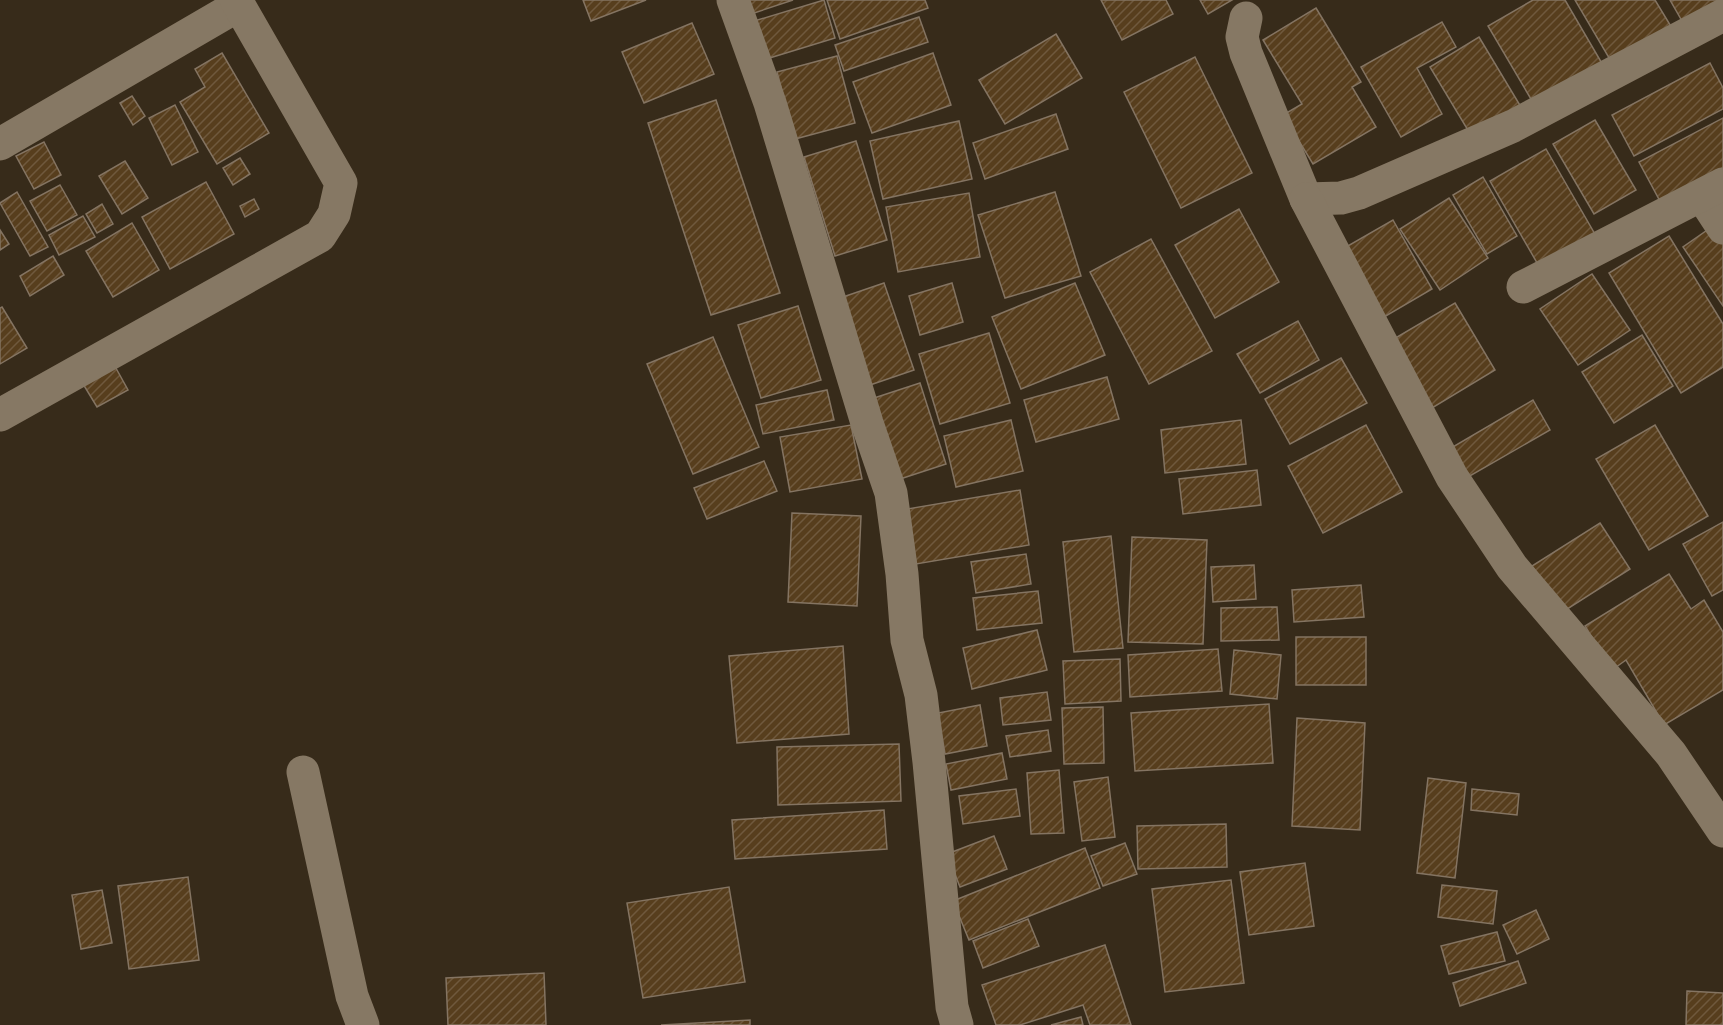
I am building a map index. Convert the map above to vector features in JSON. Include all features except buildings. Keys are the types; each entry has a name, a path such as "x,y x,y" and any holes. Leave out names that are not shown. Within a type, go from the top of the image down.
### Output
{"street":[{"path":"733,0 770,103 863,411 891,494 902,574 907,640 922,706 952,1007 957,1025"},
{"path":"0,144 237,2 341,183 334,214 320,236 0,416"},
{"path":"1305,199 1341,198 1359,193 1513,126 1723,15"},
{"path":"1246,18 1242,37 1246,52 1305,199 1452,477 1512,567 1671,754 1723,831"},
{"path":"1522,287 1713,190 1723,228"},
{"path":"303,772 352,996 363,1025"}]}
